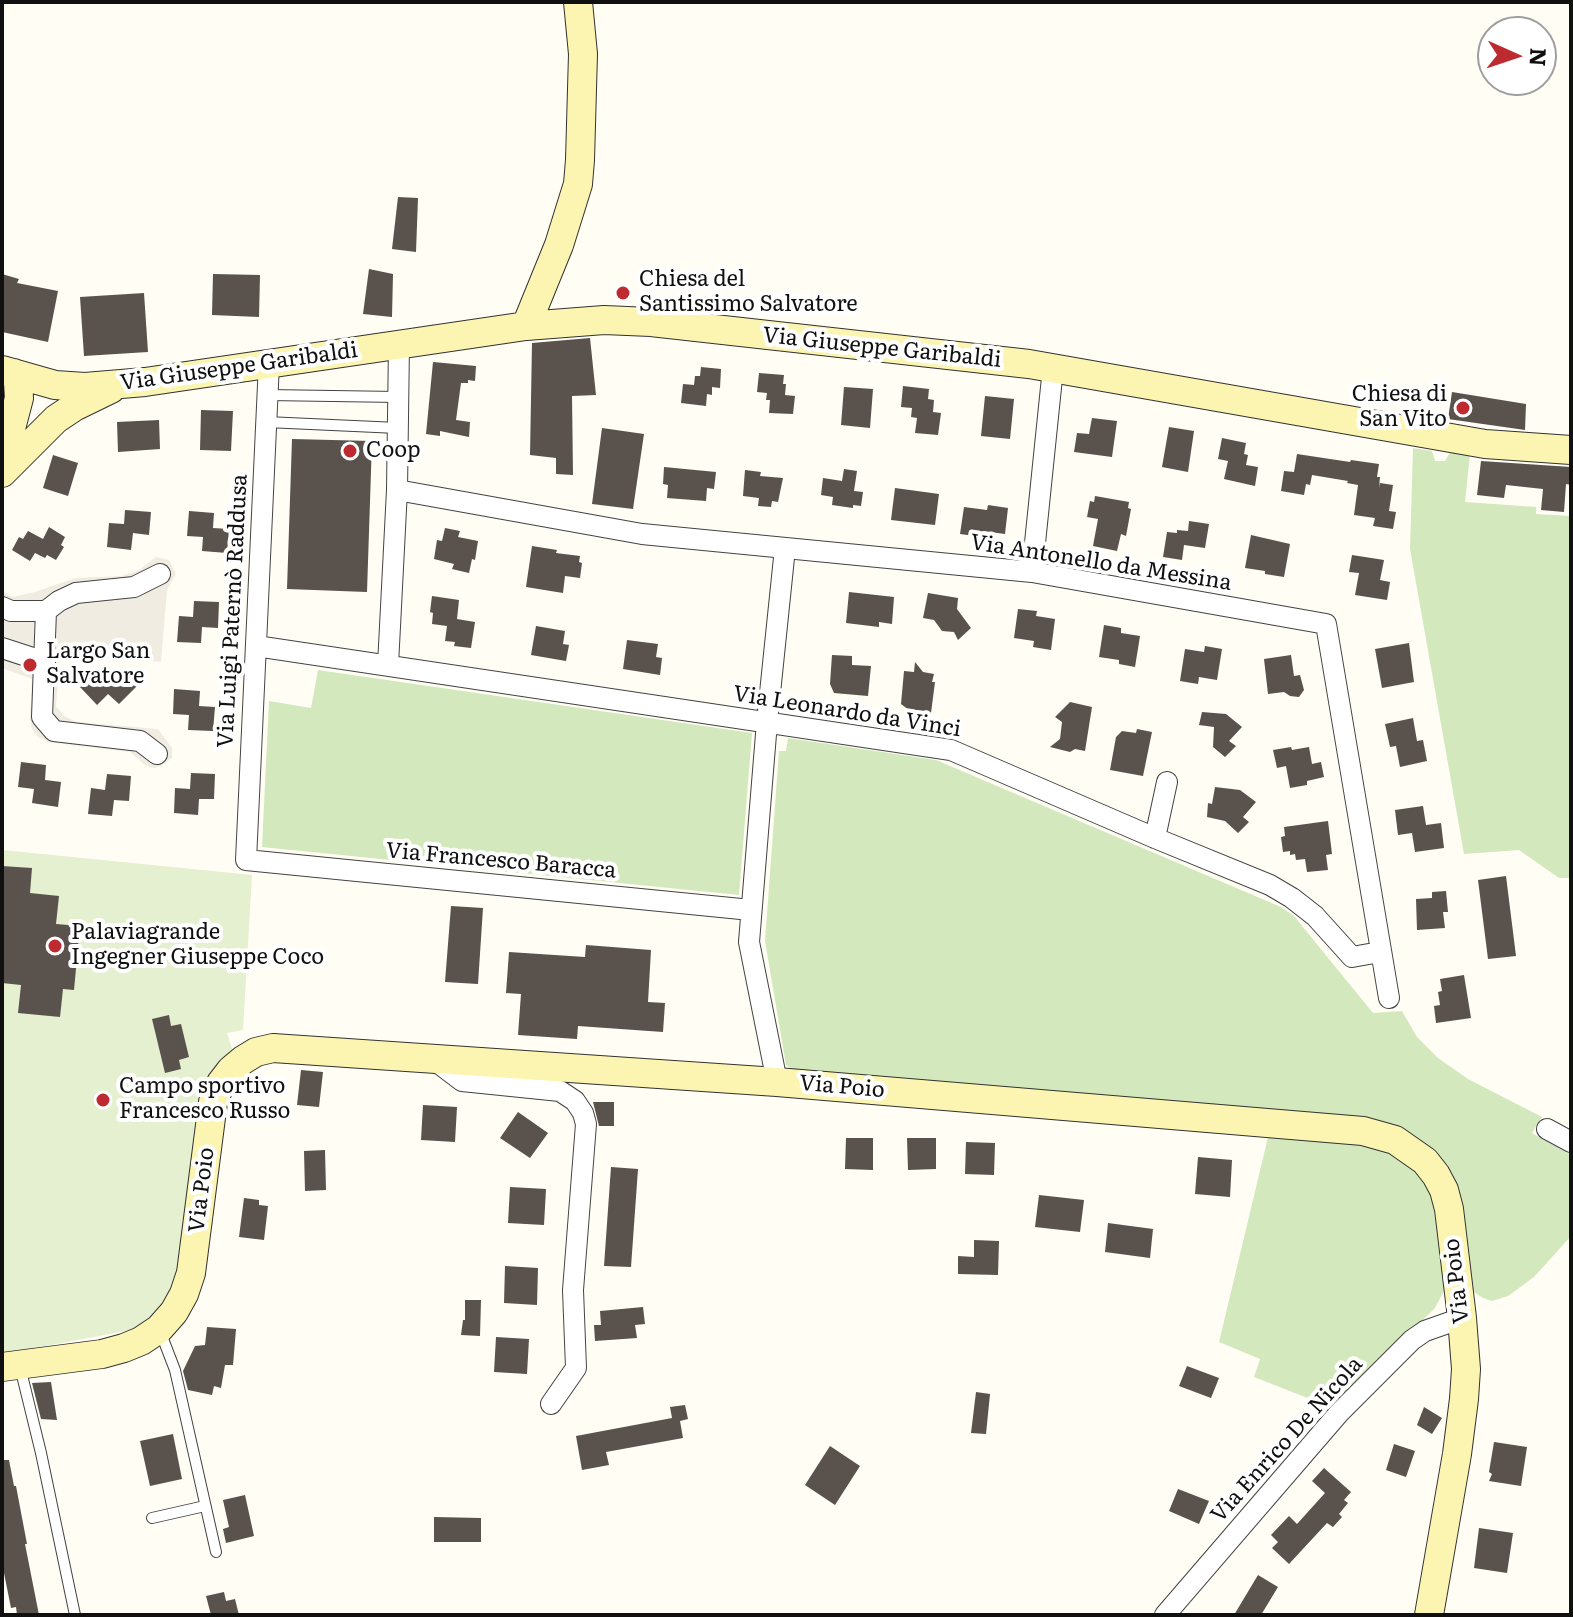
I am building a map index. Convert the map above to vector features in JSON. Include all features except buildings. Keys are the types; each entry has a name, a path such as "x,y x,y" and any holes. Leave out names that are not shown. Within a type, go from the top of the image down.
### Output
{"street":[{"path":"526,326 559,245 578,184 583,54 578,2"},
{"name":"Via Giuseppe Garibaldi","path":"8,372 55,385 85,387 526,326 604,320 651,322 1029,364 1485,444 1571,450"},
{"path":"388,665 397,490 399,344"},
{"name":"Via Luigi Paternò Raddusa","path":"246,860 269,363"},
{"path":"1032,572 1053,368"},
{"path":"2,463 19,398 18,382 8,372"},
{"path":"2,472 56,419 123,383"},
{"path":"2,472 55,385"},
{"name":"Via Antonello da Messina","path":"397,490 642,534 1032,572 1326,624 1389,998"},
{"path":"777,1082 749,942 785,548"},
{"path":"2,607 11,611 46,611 76,593 134,587 160,574"},
{"path":"46,611 42,717 54,731 140,741 157,754"},
{"name":"Via Leonardo da Vinci","path":"256,646 951,750 1270,885 1315,916 1352,957 1380,952"},
{"path":"2,648 45,662"},
{"path":"1155,838 1167,782"},
{"name":"Via Francesco Baracca","path":"246,860 751,910"},
{"name":"Via Poio","path":"11,1366 102,1354 141,1341 159,1329 179,1303 191,1273 213,1102 231,1070 256,1052 273,1048 777,1082 1378,1134 1395,1140 1425,1161 1444,1190 1462,1318 1466,1369 1464,1399 1429,1615"},
{"path":"433,1059 462,1081 560,1091 575,1101 583,1113 586,1124 573,1290 576,1368 551,1404"},
{"path":"1547,1129 1571,1142"},
{"name":"Via Enrico De Nicola","path":"1165,1615 1339,1413 1412,1340 1425,1331 1462,1318"}],"lane":[{"path":"267,395 398,397"},
{"path":"266,422 398,428"},
{"path":"159,1329 175,1370 216,1552"},
{"path":"11,1366 41,1453 75,1615"},
{"path":"152,1518 205,1506"}],"green space":[{"path":"1413,448 1432,451 1435,461 1445,461 1451,451 1470,454 1465,502 1536,507 1536,514 1571,516 1571,878 1559,878 1519,850 1464,854 1410,549"},
{"path":"318,670 752,733 739,895 262,847 269,701 311,708"},
{"path":"788,738 936,760 1281,907 1294,916 1373,1013 1402,1011 1417,1037 1438,1058 1468,1079 1542,1117 1532,1133 1571,1155 1571,1236 1534,1277 1508,1296 1492,1301 1472,1291 1418,1143 795,1071 786,1065 765,941 779,751 786,751"},
{"name":"Campo sportivo Francesco Russo","path":"2,850 252,875 243,1030 227,1033 233,1052 180,1271 168,1304 142,1328 2,1354"},
{"path":"1269,1133 1364,1140 1415,1166 1434,1194 1445,1289 1435,1308 1333,1408 1254,1377 1260,1359 1219,1342"}],"shaded area":[{"name":"Largo San Salvatore","path":"156,557 169,560 176,574 167,590 161,662 60,655 56,706 64,716 77,722 158,729 172,748 172,758 154,768 146,766 130,752 47,742 38,737 30,719 32,679 2,668 2,591 12,597 75,578 121,576 139,570"}],"place":[{"name":"Chiesa del Santissimo Salvatore","path":"623,293"},
{"name":"Chiesa di San Vito","path":"1463,408"},
{"name":"Coop","path":"350,451"},
{"name":"Largo San Salvatore","path":"30,665"},
{"name":"Palaviagrande Ingegner Giuseppe Coco","path":"55,946"},
{"name":"Campo sportivo Francesco Russo","path":"103,1100"}]}
